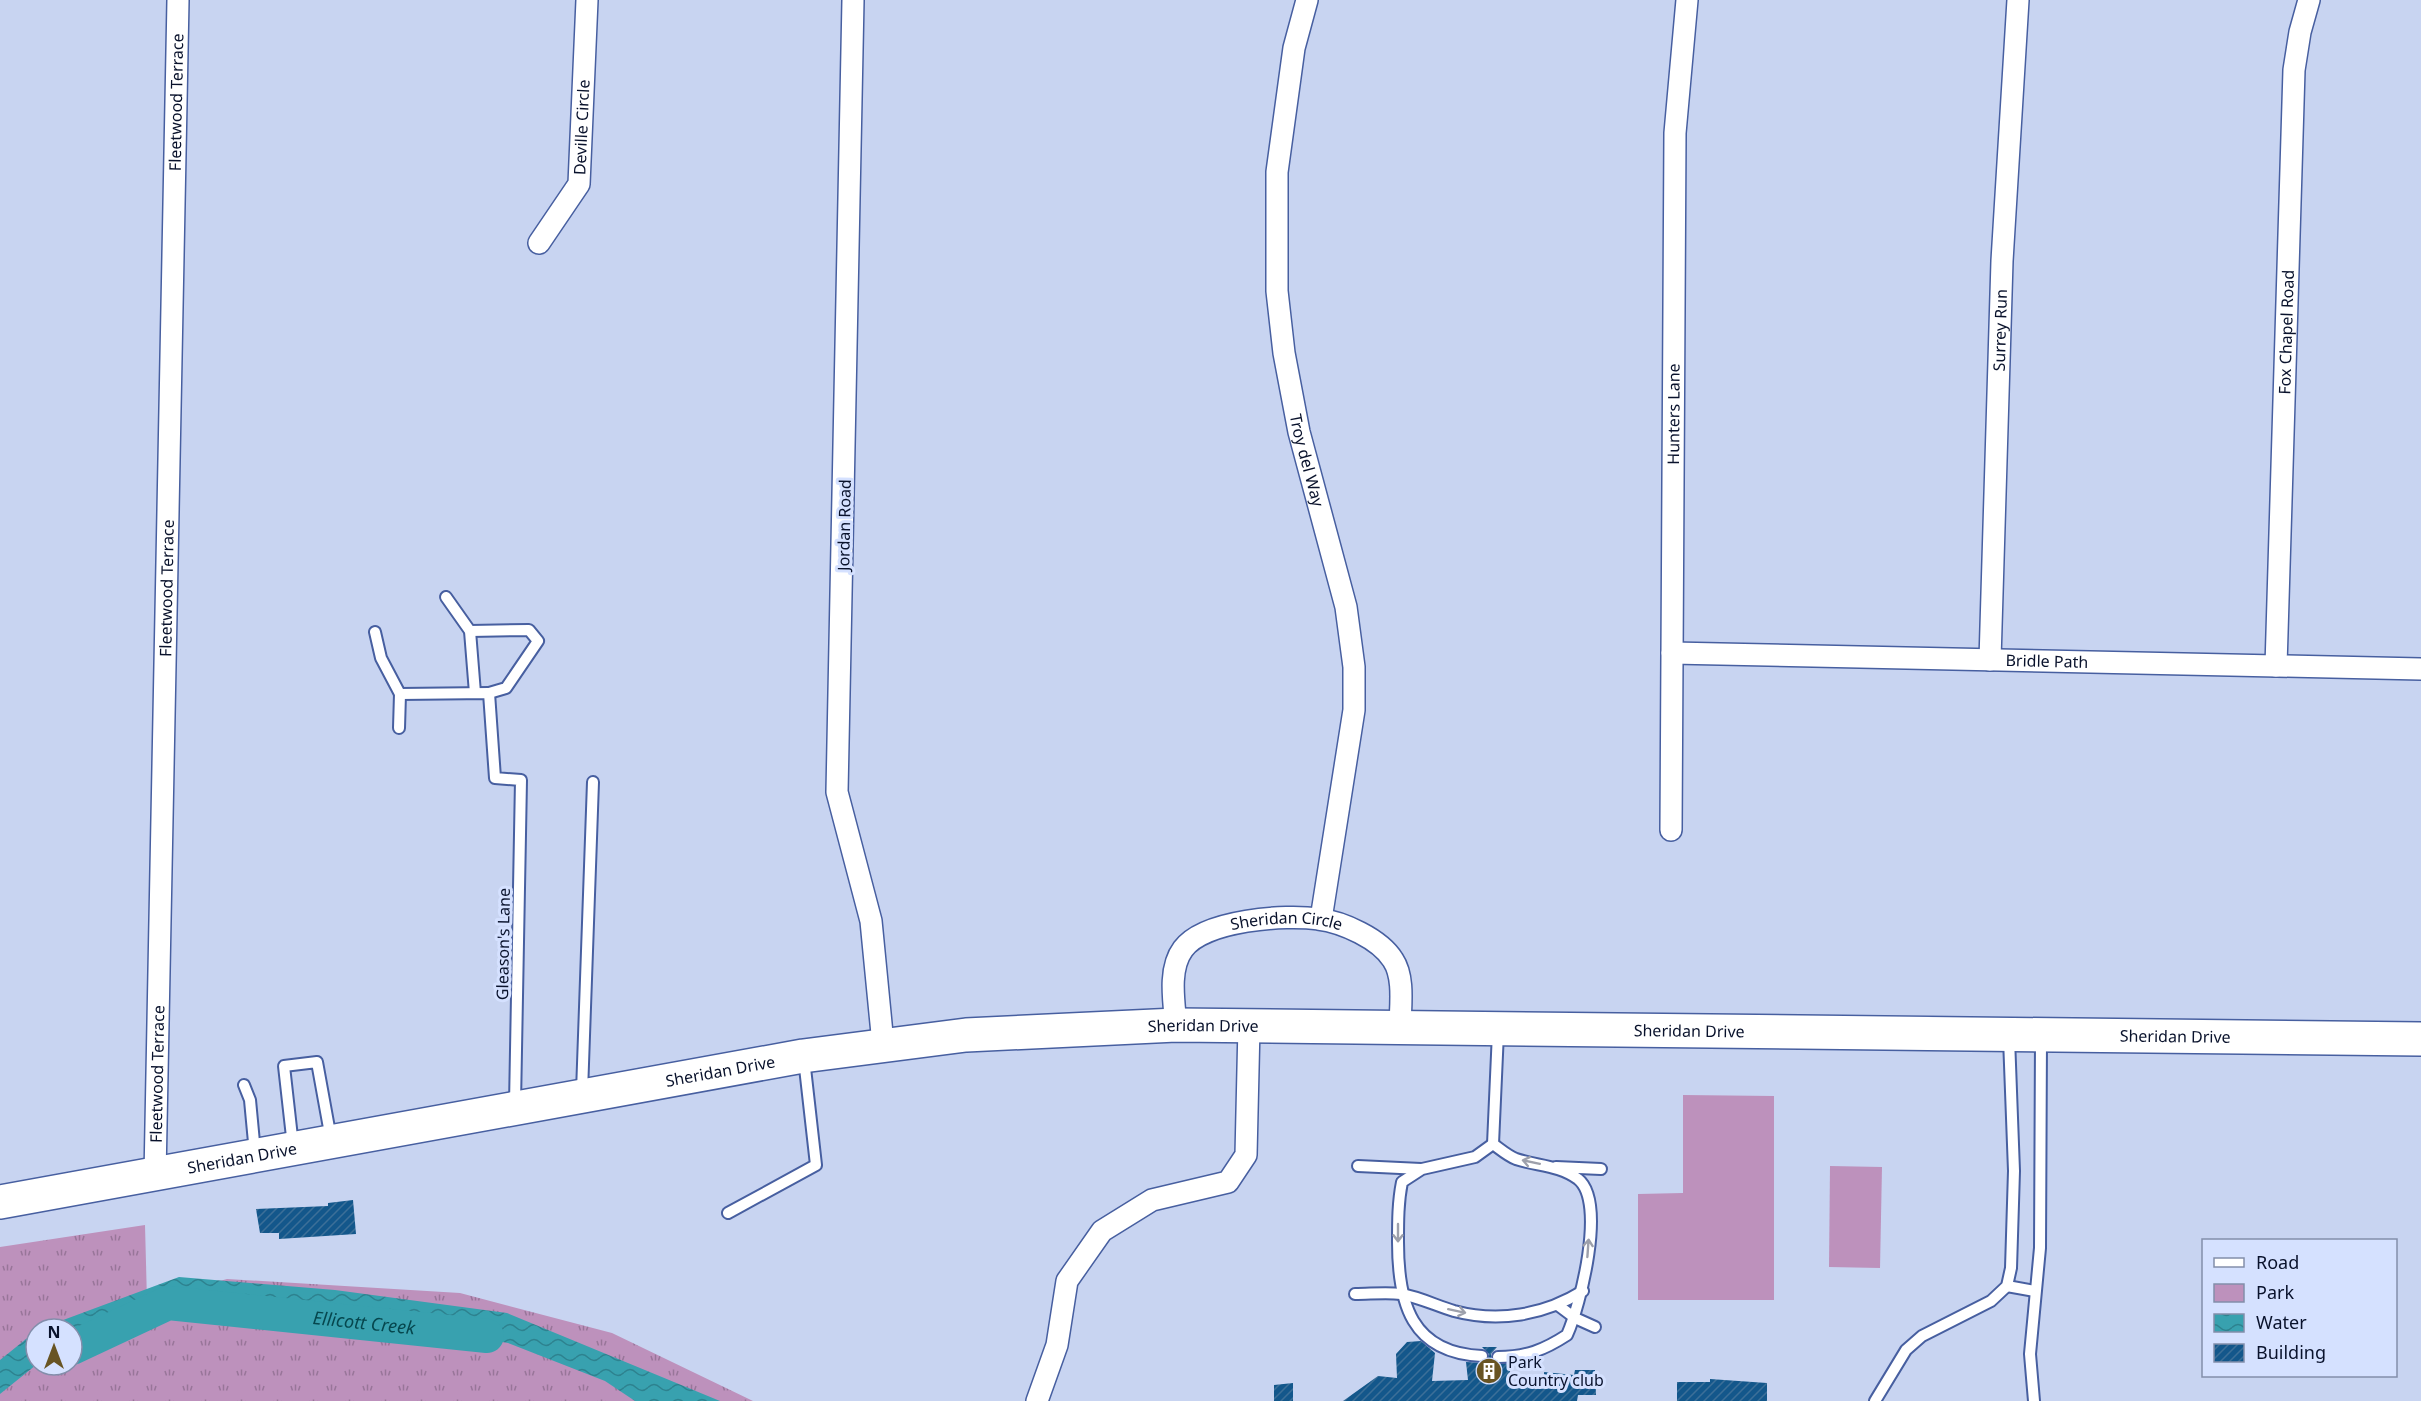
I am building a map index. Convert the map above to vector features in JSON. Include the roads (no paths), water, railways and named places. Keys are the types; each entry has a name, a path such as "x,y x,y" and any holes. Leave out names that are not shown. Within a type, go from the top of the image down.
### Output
{"main road":[{"name":"Sheridan Drive","path":"0,1202 154,1176 582,1095 803,1056 966,1035 1176,1025 2421,1039"}],"street":[{"name":"Fleetwood Terrace","path":"154,1176 178,0"},
{"name":"Deville Circle","path":"539,243 579,184 587,0"},
{"name":"Jordan Road","path":"854,0 837,792 871,921 884,1044"},
{"name":"Troy del Way","path":"1307,0 1294,48 1277,172 1277,291 1284,353 1299,432 1346,607 1354,667 1354,699 1321,919"},
{"name":"Hunters Lane","path":"1671,830 1675,133 1687,0"},
{"name":"Surrey Run","path":"1990,660 2002,261 2018,0"},
{"name":"Fox Chapel Road","path":"2276,666 2294,70 2300,32 2309,0"},
{"name":"Bridle Path","path":"1672,653 2421,669"},
{"name":"Sheridan Circle","path":"1176,1025 1173,994 1175,968 1183,948 1202,934 1231,925 1275,918 1321,919 1365,936 1384,949 1395,962 1400,982 1400,1028"},
{"path":"1037,1401 1057,1345 1067,1281 1102,1231 1152,1200 1228,1182 1246,1155 1249,1026"}],"lane":[{"path":"446,597 471,632 475,693"},
{"path":"400,694 489,693 506,688 538,641 529,630 471,632"},
{"path":"375,632 381,658 400,694 399,728"},
{"name":"Gleason's Lane","path":"489,693 495,778 521,780 515,1108"},
{"path":"582,1095 593,782"},
{"path":"1358,1166 1422,1168 1475,1157 1493,1143 1498,1029"},
{"path":"1875,1401 1906,1350 1922,1336 1991,1301 2007,1286 2011,1268 2014,1171 2008,1034"},
{"path":"2034,1401 2030,1354 2040,1248 2041,1034"},
{"path":"728,1213 816,1165 803,1056"},
{"path":"293,1150 284,1066 317,1062 332,1142"},
{"path":"244,1086 250,1100 255,1156"},
{"path":"1493,1143 1514,1159 1553,1167 1600,1169"},
{"path":"1553,1167 1579,1180 1591,1205 1583,1291 1584,1311 1594,1328 1559,1306"},
{"path":"1422,1168 1402,1182 1398,1201 1398,1269 1401,1294 1412,1321 1435,1342 1457,1355 1482,1356"},
{"path":"2007,1286 2036,1291"},
{"path":"1355,1294 1401,1294 1456,1312 1493,1316 1531,1314 1559,1306 1583,1291"},
{"path":"1498,1357 1519,1357 1542,1351 1568,1335 1583,1291"}],"water":[{"path":"179,1277 335,1290 507,1313 720,1401 635,1401 605,1381 508,1343 338,1313 186,1298 84,1339 84,1317 71,1317"},
{"path":"24,1341 24,1375 0,1394 0,1360"}],"waterway":[{"name":"Ellicott Creek","path":"84,1342 168,1303 487,1336"}],"place":[{"name":"Park Country club","path":"1489,1371"}]}
